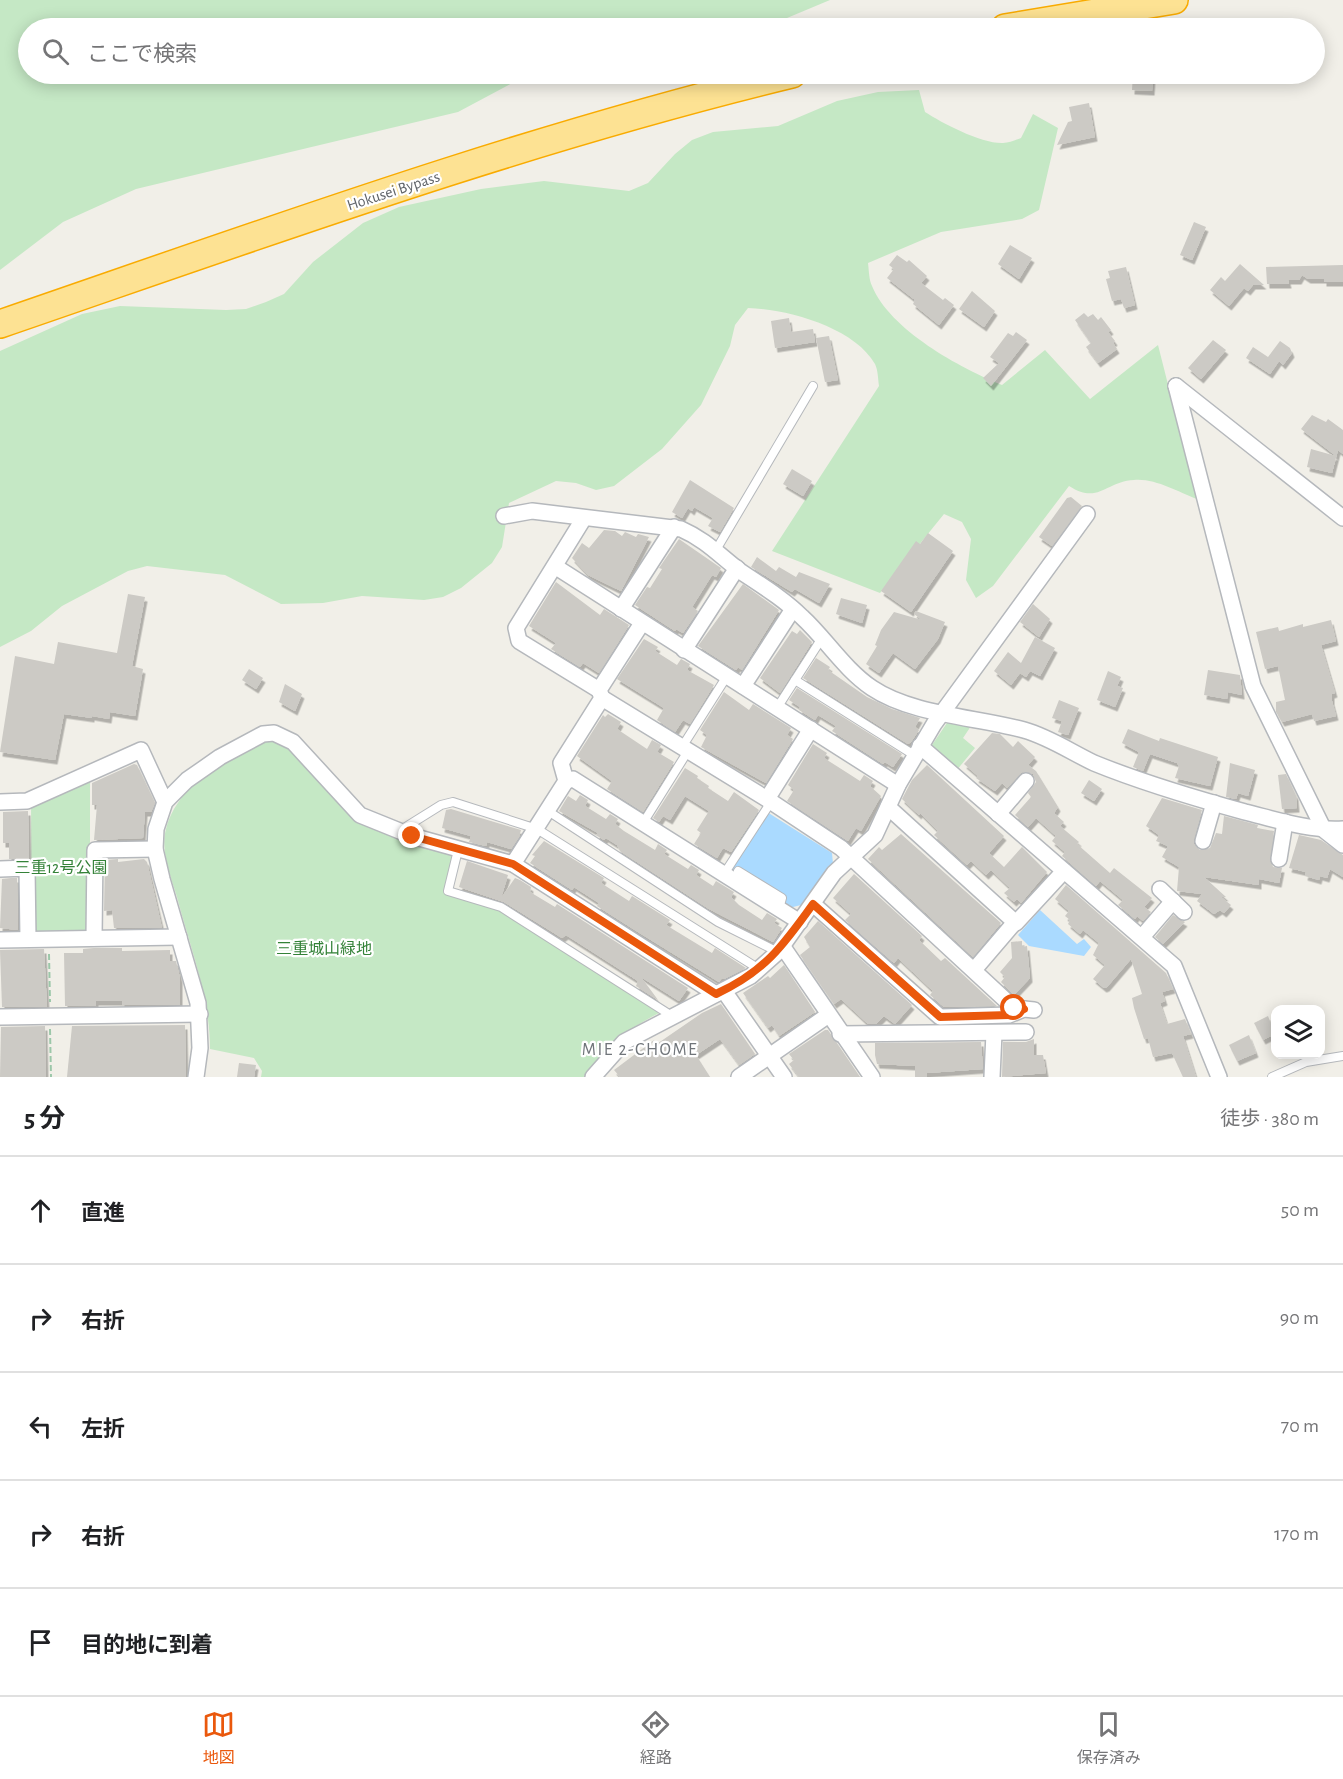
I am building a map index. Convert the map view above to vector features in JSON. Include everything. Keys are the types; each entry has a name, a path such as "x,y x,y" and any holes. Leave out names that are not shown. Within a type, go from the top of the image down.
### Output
{"highway":[{"path":"1065,18 1174,0"},
{"name":"Hokusei Bypass","path":"0,324 457,169 690,99 751,84"}],"street":[{"path":"1343,518 1176,386 1253,686 1324,830 1343,845"},
{"path":"504,516 532,511 674,527 702,538 737,568 793,609 860,679 874,689 943,714 960,714 1024,730 1127,776 1214,803 1324,830 1343,829"},
{"path":"594,1077 624,1042 760,970 780,949 834,873 875,835 898,784 917,751 1088,514"},
{"path":"584,518 556,567 516,628 519,640 685,749 769,800 851,858 1014,1008 1029,1010 1009,1015 940,1017 813,904"},
{"path":"621,609 674,527"},
{"path":"556,567 898,784"},
{"path":"684,650 737,568"},
{"path":"743,686 793,609"},
{"path":"566,781 561,763 642,623"},
{"path":"769,800 811,729"},
{"path":"196,1077 200,1048 200,1014 194,985 155,849 156,829 165,802 187,780 219,757 263,734 274,733 293,742 360,815 458,850 513,864 720,992 784,1077"},
{"path":"0,802 27,801 141,750 165,802"},
{"path":"917,751 999,814 1174,966 1220,1077"},
{"path":"513,864 566,781 573,779 643,823 731,872 800,922"},
{"path":"999,814 1026,781"},
{"path":"1203,841 1214,803"},
{"path":"888,807 1015,922"},
{"path":"1278,859 1285,822"},
{"path":"94,938 95,850 155,849"},
{"path":"0,869 27,868 28,939"},
{"path":"974,970 1015,922 1064,871"},
{"path":"1142,937 1179,907 1160,889"},
{"path":"0,940 179,937"},
{"path":"780,949 828,1011 827,1016 872,1077"},
{"path":"0,1017 200,1014"},
{"path":"739,1077 827,1016"},
{"path":"992,1077 994,1032"},
{"path":"840,1034 1026,1032"}],"lane":[{"path":"716,550 813,386"},
{"path":"777,708 822,638"},
{"path":"643,823 727,676"},
{"path":"795,680 917,751"},
{"path":"731,872 769,800"},
{"path":"400,831 441,806 453,802 537,829 760,970"},
{"path":"548,811 718,922 780,949"},
{"path":"458,850 448,891 501,907 672,1016"},
{"path":"1272,1077 1306,1062 1343,1056"}],"green space":[{"path":"0,0 830,0 787,18 18,18 18,84 510,84 458,112 136,189 63,222 0,270"},
{"path":"919,90 925,112 952,127 984,140 1003,143 1021,138 1033,114 1058,128 1039,210 1022,219 941,232 868,263 871,284 881,302 894,318 928,346 966,369 1002,385 1045,350 1090,399 1158,345 1197,499 1158,483 1142,480 1124,481 1095,493 1079,491 1069,486 993,586 976,598 966,580 971,539 962,522 944,514 880,593 772,551 879,386 875,364 865,351 836,330 800,316 748,308 735,325 730,346 701,405 662,449 614,486 596,490 576,483 556,481 509,503 502,547 492,563 461,588 443,597 424,600 362,596 323,603 281,604 225,575 147,566 128,571 62,606 31,631 0,647 0,351 82,314 120,306 226,310 246,309 266,302 284,294 313,262 363,223 399,207 481,189 544,181 629,191 648,183 675,154 692,140 713,132 778,126 837,101 878,92"},
{"path":"957,719 973,723 963,738 975,748 956,771 935,752 932,745 947,723"},
{"name":"三重城山緑地","path":"269,739 287,746 357,820 454,855 445,893 502,911 661,1012 618,1040 584,1077 261,1077 262,1071 254,1058 210,1049 203,991 167,864 164,846 166,829 181,798 193,785 222,763"},
{"name":"三重12号公園","path":"90,779 90,928 86,933 37,934 32,928 31,805"}],"water":[{"path":"767,812 832,853 833,864 801,905 789,908 783,904 784,895 740,869 736,875 729,871"},
{"path":"1040,910 1077,944 1084,939 1091,947 1084,956 1029,946 1018,935"}],"building":[{"path":"1132,84 1152,84 1152,91 1132,90"},
{"path":"1089,103 1095,137 1057,145 1068,122 1072,121 1069,107"},
{"path":"1194,222 1206,227 1192,260 1180,255"},
{"path":"1010,245 1032,258 1019,279 998,264"},
{"path":"897,255 907,262 909,260 927,276 921,283 943,300 945,298 954,305 939,325 913,304 915,300 887,278 894,269 889,265"},
{"path":"1240,264 1264,285 1253,285 1248,291 1244,288 1229,306 1210,290 1221,277 1225,281"},
{"path":"1343,265 1343,282 1324,282 1324,279 1308,279 1302,275 1299,280 1288,280 1289,284 1267,284 1266,267"},
{"path":"1126,267 1135,305 1124,308 1121,299 1112,301 1106,279 1110,278 1108,271"},
{"path":"972,291 995,311 984,327 959,309"},
{"path":"1084,313 1088,317 1093,314 1098,320 1101,317 1111,330 1108,332 1115,341 1113,343 1117,349 1098,363 1086,347 1091,343 1075,320"},
{"path":"789,318 791,332 813,329 815,342 775,348 771,321"},
{"path":"1016,332 1027,340 991,386 983,378 999,363 990,357 1008,333 1013,336"},
{"path":"829,336 838,380 825,382 816,338"},
{"path":"1213,340 1226,350 1201,379 1188,368"},
{"path":"1280,341 1290,348 1292,353 1283,365 1279,361 1270,374 1246,358 1253,347 1268,357"},
{"path":"1312,415 1326,422 1328,419 1343,430 1343,454 1338,450 1332,473 1307,467 1311,449 1336,456 1301,429"},
{"path":"792,469 812,481 803,496 783,484"},
{"path":"690,480 734,508 720,532 708,526 713,518 694,507 692,511 688,508 682,518 672,512"},
{"path":"1071,497 1082,506 1052,546 1039,537 1067,498"},
{"path":"604,530 615,531 622,536 625,532 636,537 638,534 649,537 621,591 588,575 572,558 582,543 589,548"},
{"path":"928,533 953,551 911,612 881,591 916,541 920,544"},
{"path":"679,539 721,568 716,577 712,575 692,607 698,611 683,633 676,629 675,631 635,605 647,587 650,588 662,569 659,568"},
{"path":"757,557 776,571 779,567 796,577 799,572 830,584 819,603 795,589 792,592 751,567"},
{"path":"556,582 600,615 604,609 629,625 599,673 583,663 580,667 551,649 556,643 529,626"},
{"path":"743,584 779,610 742,670 738,667 736,670 698,646"},
{"path":"128,594 145,597 132,666 143,669 135,716 110,712 109,719 64,714 55,760 0,752 15,656 54,664 58,642 117,653"},
{"path":"841,598 867,605 862,623 836,614"},
{"path":"1033,604 1050,619 1039,637 1020,622"},
{"path":"916,611 945,622 938,639 915,669 893,653 879,673 866,664 877,646 875,645 881,630 894,612 922,620 914,614"},
{"path":"1331,620 1336,641 1321,645 1335,693 1332,694 1332,701 1336,716 1314,721 1312,714 1282,722 1276,712 1276,702 1285,700 1278,666 1265,669 1256,632 1278,627 1279,631 1303,624 1303,627"},
{"path":"800,630 812,642 780,693 760,678 792,631 797,634"},
{"path":"1035,637 1055,648 1040,676 1030,671 1026,677 1020,673 1011,685 994,671 1008,652 1021,663"},
{"path":"644,639 658,647 655,651 677,665 681,659 690,664 687,670 714,685 690,724 683,720 675,732 657,720 664,708 617,679"},
{"path":"816,658 830,667 828,670 867,697 892,709 920,718 915,727 919,730 911,742 908,744 803,678"},
{"path":"249,669 263,678 256,689 242,680"},
{"path":"1208,670 1240,675 1242,695 1228,692 1227,699 1204,695"},
{"path":"1108,671 1121,677 1117,686 1123,688 1115,707 1097,700"},
{"path":"285,684 302,694 295,711 279,702"},
{"path":"797,688 902,754 893,767 885,762 883,764 832,731 836,726 818,715 815,720 799,710 800,707 789,700"},
{"path":"724,692 749,710 753,704 791,728 787,735 793,739 766,783 701,747 707,735 700,730"},
{"path":"1059,700 1079,708 1068,735 1058,732 1062,721 1052,718"},
{"path":"608,714 621,722 617,729 647,749 652,740 661,745 657,752 674,762 643,812 607,789 612,781 577,756 603,715 605,717"},
{"path":"1128,729 1159,741 1160,738 1218,757 1210,786 1175,778 1179,766 1177,763 1150,754 1143,771 1133,767 1139,752 1122,743"},
{"path":"992,733 1000,734 1013,747 1018,741 1035,757 1028,765 1036,771 1058,807 1054,813 1064,822 1060,826 1079,842 1077,844 1110,873 1114,868 1152,898 1144,907 1151,912 1143,921 1137,916 1135,919 1118,905 1123,900 1100,881 1096,886 1062,856 1065,852 1052,841 1056,836 1036,818 1028,827 1015,815 1031,797 1028,793 1036,782 1033,774 1022,772 1007,788 1002,783 995,791 976,778 978,776 964,764"},
{"path":"813,744 827,753 824,758 860,781 864,775 873,781 870,786 881,796 861,831 856,828 848,841 787,801 794,790 788,785"},
{"path":"1230,763 1255,770 1248,796 1238,793 1236,799 1226,797"},
{"path":"134,764 137,765 155,803 151,812 145,812 143,838 94,840 97,805 92,805 92,783"},
{"path":"927,765 1004,836 989,853 1004,867 1022,847 1047,872 1021,903 1017,899 1014,902 1004,893 1010,888 991,870 986,875 971,861 967,865 934,835 938,831 902,799 912,780"},
{"path":"685,768 698,776 697,778 709,786 708,788 728,801 734,792 759,810 731,852 723,848 717,858 694,844 701,833 697,830 709,811 685,796 670,820 663,816 659,822 653,818"},
{"path":"1286,774 1296,796 1297,808 1282,809 1278,775"},
{"path":"1089,780 1102,789 1094,801 1081,793"},
{"path":"580,795 588,800 585,806 606,819 610,814 618,819 615,824 624,831 655,850 658,844 667,850 664,854 688,869 691,865 699,870 696,875 713,886 716,881 734,892 731,897 739,905 762,920 767,913 777,919 774,923 782,928 773,942 709,909 620,851 617,845 606,838 604,840 596,835 598,833 559,811 568,796 576,801"},
{"path":"1162,798 1202,810 1194,839 1194,844 1200,850 1210,848 1216,833 1222,834 1224,816 1258,825 1257,828 1274,831 1270,862 1273,867 1282,868 1279,883 1259,879 1259,885 1204,877 1226,897 1221,897 1231,905 1224,913 1220,910 1214,914 1197,901 1202,894 1177,891 1179,867 1162,857 1168,846 1156,841 1159,835 1146,826"},
{"path":"451,809 521,830 519,837 511,849 487,842 486,846 469,842 471,836 442,828 446,810"},
{"path":"28,811 29,859 9,859 9,843 3,843 3,812"},
{"path":"901,834 1001,923 973,957 868,859 879,847 882,850"},
{"path":"1299,835 1321,840 1343,855 1343,877 1330,869 1327,878 1320,876 1319,880 1305,876 1306,872 1289,868"},
{"path":"544,841 604,878 601,883 629,901 632,896 670,920 666,925 712,953 715,948 746,968 722,978 719,982 638,932 597,906 599,903 574,887 572,890 530,863 535,856 532,855"},
{"path":"118,859 118,862 144,859 147,862 162,928 114,928 112,910 104,911 105,860"},
{"path":"467,861 508,875 501,898 515,878 520,880 531,887 530,892 555,907 557,904 688,988 679,1001 641,977 658,1000 636,986 638,981 566,935 562,938 504,902 459,887"},
{"path":"854,874 922,936 919,940 941,961 945,958 997,1006 944,1007 930,995 933,991 898,958 894,963 845,920 851,914 833,898"},
{"path":"17,878 18,930 0,928 2,879"},
{"path":"1066,885 1166,973 1173,989 1162,992 1165,1001 1160,1003 1167,1024 1185,1019 1191,1034 1183,1036 1196,1077 1183,1077 1172,1053 1153,1057 1148,1038 1144,1039 1134,1008 1132,998 1142,994 1131,959 1107,987 1104,988 1093,979 1105,965 1093,955 1099,943 1083,930 1080,934 1068,924 1070,920 1065,916 1069,911 1055,899"},
{"path":"1173,915 1185,922 1163,944 1155,937"},
{"path":"818,921 912,1005 895,1024 884,1016 876,1024 868,1024 841,999 834,1004 800,955 810,947 804,937"},
{"path":"1022,941 1022,947 1027,946 1030,978 1014,995 1001,982 1005,977 1000,972 1012,958 1011,942"},
{"path":"122,948 122,951 170,950 170,961 176,961 180,978 180,1005 122,1005 122,1001 96,1001 96,1006 65,1006 64,953 83,953 83,949"},
{"path":"44,949 47,1007 2,1007 0,950"},
{"path":"784,965 815,1012 779,1036 772,1025 768,1028 743,993 768,976 770,978"},
{"path":"721,1004 755,1054 739,1065 720,1039 696,1055 710,1077 620,1077 614,1070 654,1040 648,1050 702,1013"},
{"path":"1268,1016 1271,1024 1271,1036 1263,1040 1254,1023"},
{"path":"185,1025 186,1077 67,1077 72,1026"},
{"path":"45,1026 46,1077 0,1077 1,1027"},
{"path":"828,1030 860,1077 799,1077 789,1064 794,1060 789,1054"},
{"path":"1249,1035 1256,1053 1237,1061 1229,1045"},
{"path":"1034,1039 1034,1055 1043,1055 1046,1073 1002,1077 1003,1042 1026,1042"},
{"path":"981,1042 983,1069 927,1073 927,1077 915,1077 915,1066 877,1064 875,1055 875,1043"},
{"path":"239,1063 256,1065 254,1077 237,1077"}],"district":[{"name":"MIE 2-CHOME","path":"640,1049"}],"route":[{"path":"412,836 513,864 716,994 751,976 772,959 813,904 940,1017 1009,1015 1024,1009 1014,1008"}]}
